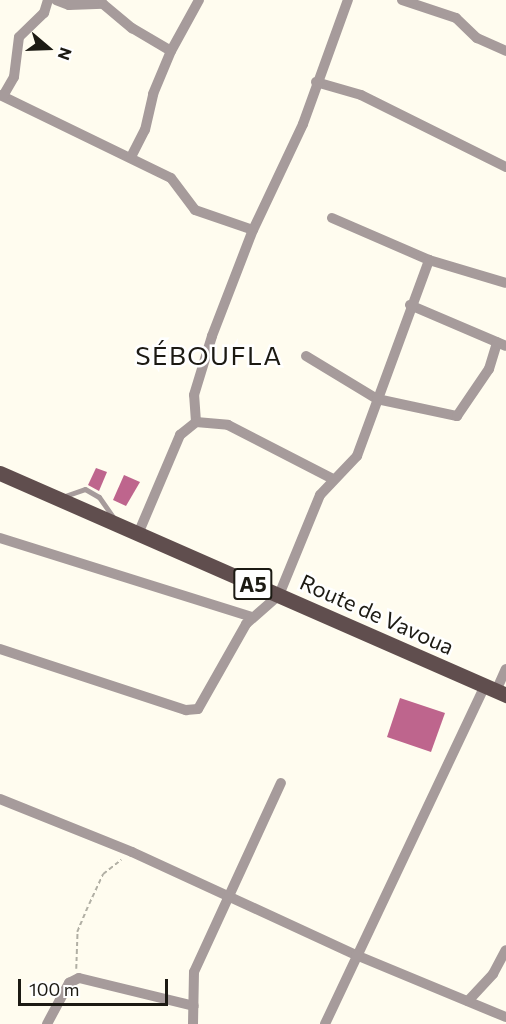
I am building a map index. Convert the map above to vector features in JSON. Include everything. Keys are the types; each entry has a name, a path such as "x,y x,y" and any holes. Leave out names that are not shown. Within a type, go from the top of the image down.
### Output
{"main road":[{"name":"Route de Vavoua","path":"0,473 496,691"}],"street":[{"path":"48,0 44,13 20,37 14,77 1,96 171,178 195,210 253,230"},
{"path":"56,0 69,5 103,4 132,28 171,51"},
{"path":"131,157 145,130 153,94 171,51 199,0"},
{"path":"196,422 194,394 212,336 253,230 303,124 316,82 348,0"},
{"path":"402,0 456,18 477,38 506,51"},
{"path":"316,82 361,95 506,167"},
{"path":"332,218 429,260 506,283"},
{"path":"0,649 195,712 252,617 279,596 320,495 357,456 410,305 429,260"},
{"path":"306,356 377,399 457,416 489,369 501,344 410,305"},
{"path":"138,534 180,435 196,422 228,425 333,479"},
{"path":"0,538 252,617"},
{"path":"325,1024 356,955 506,669"},
{"path":"193,1024 194,972 281,783"},
{"path":"0,798 132,852 356,955 506,1017"},
{"path":"468,1001 493,974 506,950"},
{"path":"47,1024 69,983 79,978 194,1006"}],"path":[{"path":"79,978 74,964 77,932 88,904 103,874 132,852"}],"building":[{"path":"96,468 107,472 99,491 88,485"},
{"path":"124,475 140,482 126,506 113,500"},
{"path":"400,698 445,713 431,752 387,737"}],"district":[{"name":"SÉBOUFLA","path":"209,355"}]}
